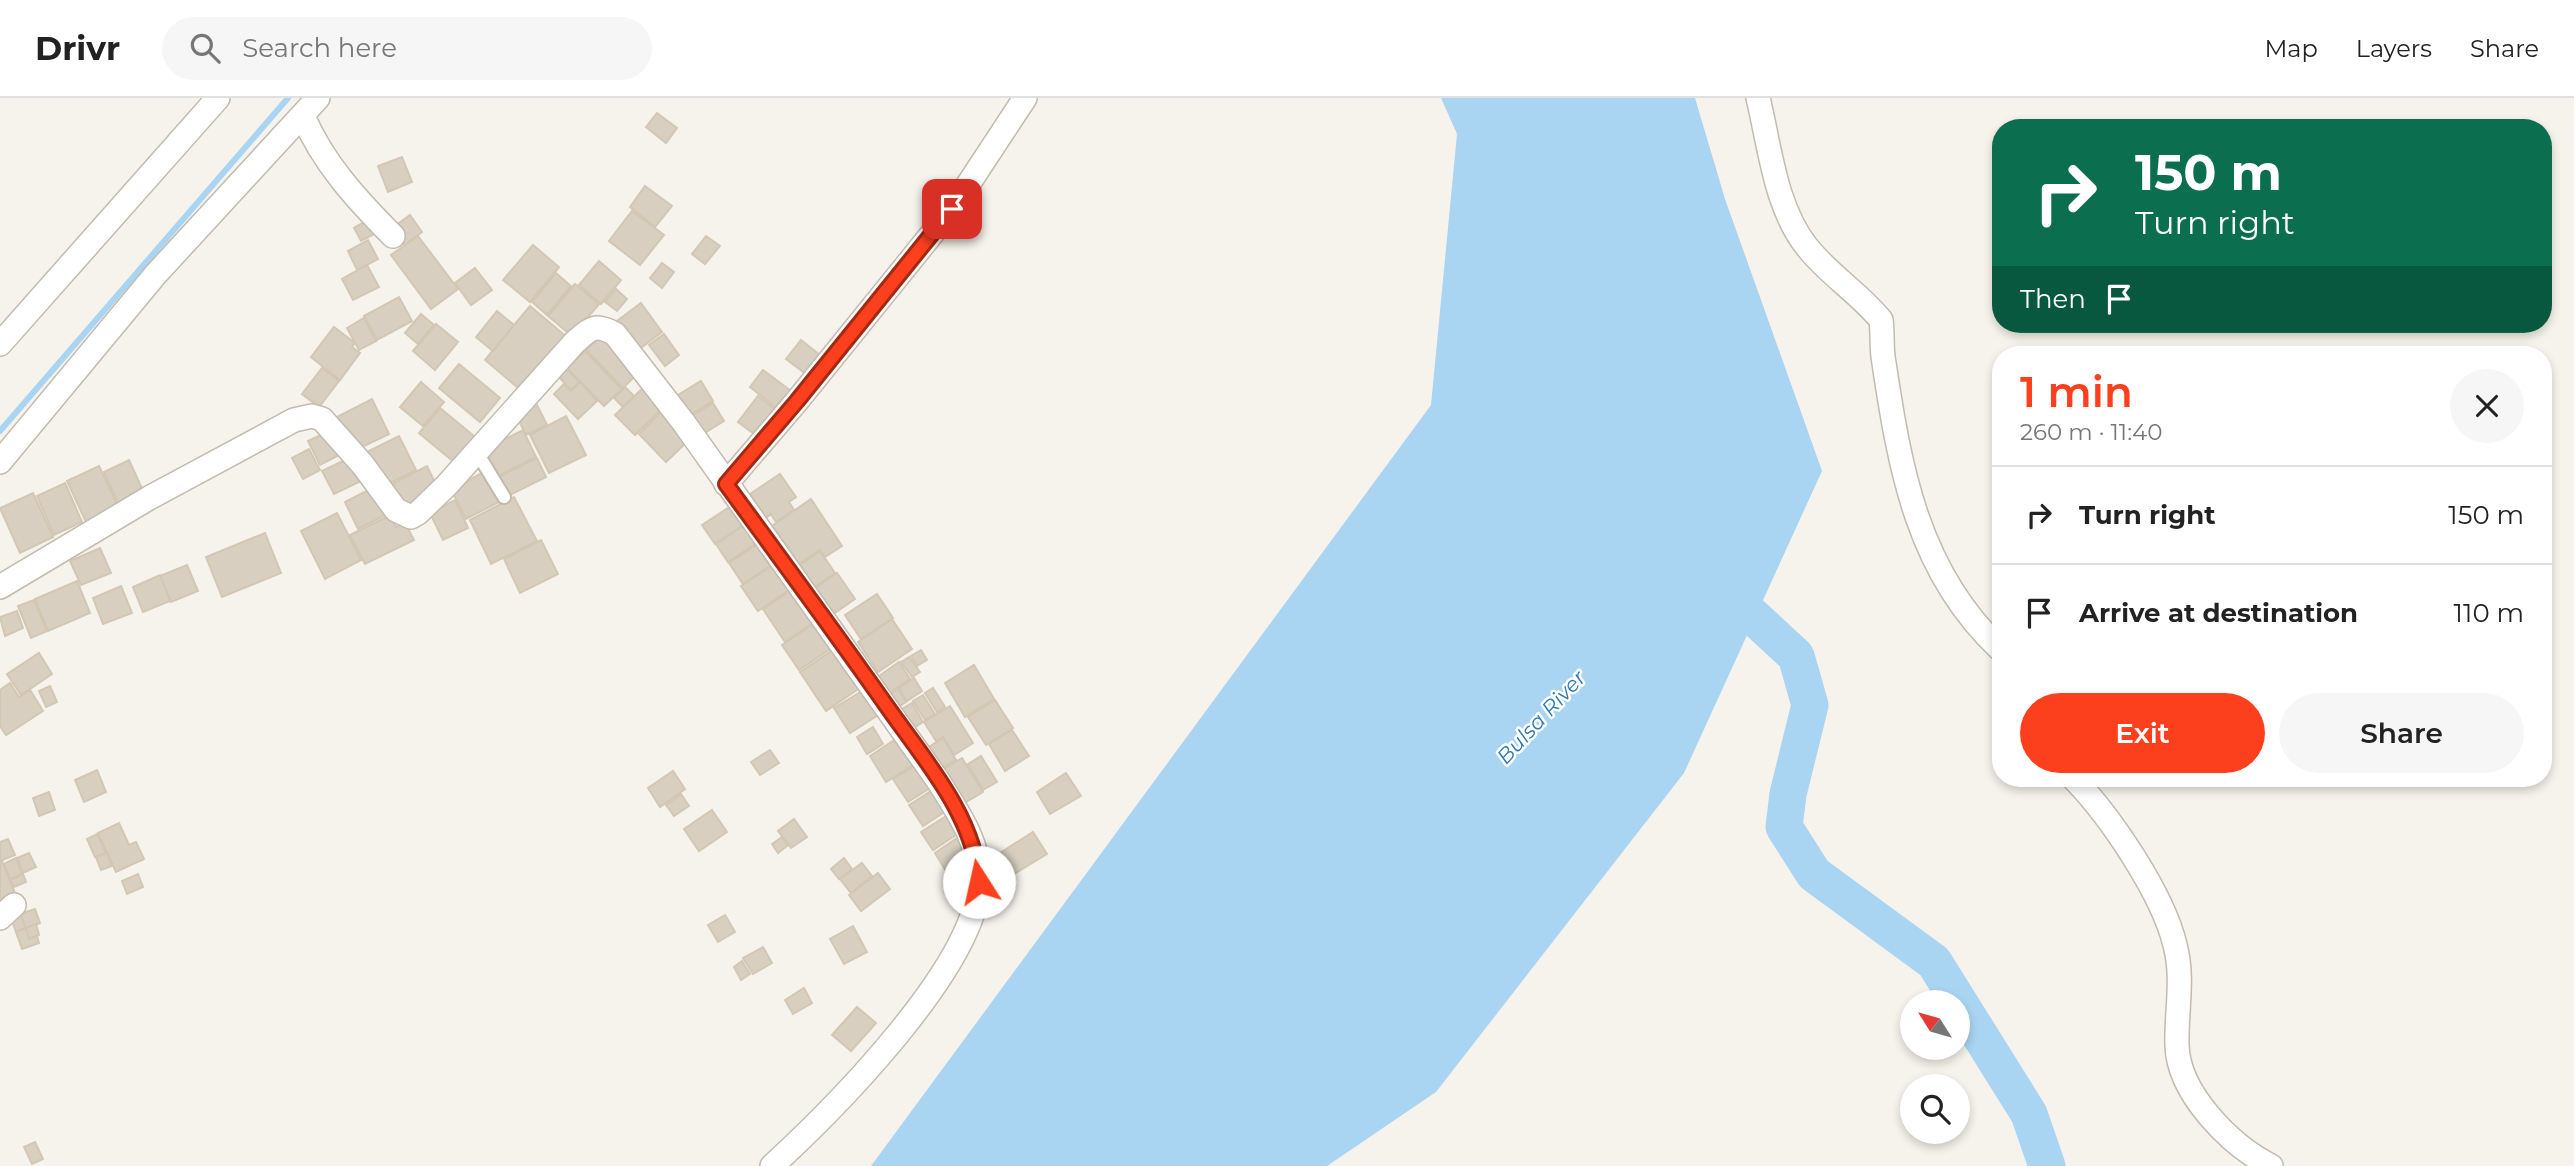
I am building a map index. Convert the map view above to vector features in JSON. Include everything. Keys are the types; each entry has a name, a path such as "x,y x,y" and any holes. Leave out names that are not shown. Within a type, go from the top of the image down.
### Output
{"street":[{"path":"0,344 218,98"},
{"path":"0,461 156,274 318,98"},
{"path":"726,484 797,401 952,209 1025,98"},
{"path":"1758,98 1782,198 1793,227 1808,249 1881,320 1883,360 1913,510 1933,556 1964,612 1992,641"},
{"path":"303,116 313,139 330,165 393,236"},
{"path":"0,586 149,498 294,420 312,416 322,419 363,465 396,510 404,516 418,513 575,342 591,329 603,328 615,334 684,423 937,779 956,810 978,859 979,882 970,920 949,960 908,1021 842,1097 772,1166"},
{"path":"2082,787 2099,804 2170,923 2180,964 2177,1047 2181,1074 2195,1098 2240,1148 2270,1166"}],"lane":[{"path":"475,451 504,497"}],"water":[{"name":"Bulsa River","path":"1441,98 1695,98 1725,199 1822,471 1684,773 1436,1092 1327,1166 871,1166 1431,405 1457,134"}],"building":[{"path":"657,113 677,128 666,143 646,127"},
{"path":"402,157 412,182 388,192 378,166"},
{"path":"645,186 672,206 655,227 630,207"},
{"path":"632,211 664,235 640,265 609,241"},
{"path":"410,215 422,232 404,245 391,229"},
{"path":"373,217 380,231 361,241 354,228"},
{"path":"418,236 458,289 431,309 391,255"},
{"path":"706,236 720,246 705,264 692,254"},
{"path":"368,240 378,259 357,270 348,251"},
{"path":"533,245 559,267 530,302 503,280"},
{"path":"599,261 621,280 601,304 579,285"},
{"path":"662,263 674,272 662,288 650,278"},
{"path":"367,265 379,287 353,300 342,279"},
{"path":"475,268 492,290 471,305 455,283"},
{"path":"556,273 571,286 547,315 532,302"},
{"path":"575,284 599,304 572,336 548,316"},
{"path":"616,289 627,299 617,311 605,302"},
{"path":"399,297 412,321 377,340 364,316"},
{"path":"641,303 662,332 638,350 617,321"},
{"path":"530,306 568,338 523,392 485,360"},
{"path":"497,311 514,325 493,351 476,337"},
{"path":"421,314 434,325 418,344 405,333"},
{"path":"364,318 376,341 359,350 347,328"},
{"path":"436,324 458,342 435,370 413,351"},
{"path":"334,327 355,343 352,347 360,353 340,380 311,357"},
{"path":"603,333 640,371 623,388 586,350"},
{"path":"664,334 679,355 665,366 649,345"},
{"path":"801,340 820,355 806,374 786,359"},
{"path":"585,351 622,389 604,406 567,368"},
{"path":"459,364 500,398 480,422 439,388"},
{"path":"322,368 339,381 319,407 302,394"},
{"path":"567,369 579,382 571,390 559,377"},
{"path":"763,370 795,394 782,412 750,387"},
{"path":"701,381 713,401 685,418 673,398"},
{"path":"421,382 444,402 423,426 400,407"},
{"path":"580,382 597,401 578,419 554,394 564,384 571,391"},
{"path":"648,383 668,403 635,435 615,415"},
{"path":"625,387 634,396 623,407 614,398"},
{"path":"758,396 780,413 761,439 738,422"},
{"path":"372,399 389,434 354,451 337,417"},
{"path":"536,403 547,425 526,435 515,413"},
{"path":"713,403 724,421 698,437 687,419"},
{"path":"440,408 475,437 454,462 419,433"},
{"path":"665,408 692,437 666,462 639,434"},
{"path":"566,416 586,455 549,473 530,435"},
{"path":"331,430 343,453 320,465 308,441"},
{"path":"523,430 536,457 496,477 482,451"},
{"path":"399,436 416,470 382,487 365,453"},
{"path":"309,449 320,470 303,479 292,458"},
{"path":"537,458 546,477 506,497 497,478"},
{"path":"347,459 359,482 334,494 322,471"},
{"path":"129,460 144,493 119,505 104,472"},
{"path":"99,466 119,508 87,524 67,481"},
{"path":"427,466 439,491 404,509 392,484"},
{"path":"486,471 501,501 466,519 451,489"},
{"path":"780,474 796,497 789,502 794,510 776,522 771,514 766,518 750,494"},
{"path":"65,483 82,522 54,535 37,496"},
{"path":"376,486 389,513 358,529 345,502"},
{"path":"33,493 53,537 20,553 0,508"},
{"path":"514,497 537,541 491,564 470,520"},
{"path":"811,499 842,546 825,557 820,550 795,567 769,528"},
{"path":"455,500 468,528 443,540 430,513"},
{"path":"731,506 744,525 715,544 702,525"},
{"path":"337,513 361,560 325,579 301,531"},
{"path":"390,515 396,527 405,523 414,540 365,564 350,535"},
{"path":"749,522 761,540 728,562 716,544"},
{"path":"265,533 281,573 222,597 206,557"},
{"path":"541,540 558,574 520,593 504,559"},
{"path":"756,545 770,566 743,584 729,563"},
{"path":"100,548 111,573 81,585 70,561"},
{"path":"820,551 835,573 808,592 793,570"},
{"path":"776,563 792,588 758,611 741,586"},
{"path":"187,565 198,591 171,602 160,576"},
{"path":"837,573 855,599 826,619 808,593"},
{"path":"160,575 170,601 143,612 133,587"},
{"path":"77,581 90,613 48,631 35,599"},
{"path":"799,585 820,618 785,642 763,609"},
{"path":"121,586 132,613 103,624 93,598"},
{"path":"877,594 893,618 861,639 845,615"},
{"path":"34,600 47,631 31,638 18,606"},
{"path":"17,611 23,628 5,636 0,617"},
{"path":"823,618 839,643 799,670 782,645"},
{"path":"892,619 912,649 878,672 858,642"},
{"path":"842,644 867,683 826,711 800,672"},
{"path":"921,650 927,660 917,666 911,656"},
{"path":"39,653 52,674 21,695 7,674"},
{"path":"909,657 920,672 912,677 901,662"},
{"path":"899,662 910,679 886,695 875,679"},
{"path":"974,665 994,699 965,717 945,683"},
{"path":"914,678 922,691 907,701 899,688"},
{"path":"10,683 19,697 30,690 43,711 6,735 0,726 0,690"},
{"path":"50,686 57,702 46,707 39,691"},
{"path":"867,688 883,712 850,733 834,708"},
{"path":"933,688 945,707 937,712 925,693"},
{"path":"898,689 906,702 897,708 888,696"},
{"path":"923,695 935,714 925,720 913,701"},
{"path":"995,700 1013,728 986,745 968,717"},
{"path":"912,703 923,722 909,731 897,712"},
{"path":"950,706 973,743 954,755 943,737 936,741 924,722"},
{"path":"873,727 883,744 867,754 857,737"},
{"path":"1012,730 1029,756 1005,771 989,744"},
{"path":"902,735 918,762 886,782 870,756"},
{"path":"943,738 956,760 934,773 921,752"},
{"path":"770,750 779,763 760,775 751,762"},
{"path":"981,756 997,782 983,790 968,764"},
{"path":"962,758 983,792 958,807 937,773"},
{"path":"921,762 935,785 908,802 893,779"},
{"path":"97,770 106,792 84,802 75,780"},
{"path":"673,771 685,789 660,807 648,788"},
{"path":"1066,773 1081,796 1050,814 1037,792"},
{"path":"936,788 949,809 923,826 909,805"},
{"path":"49,792 55,810 39,816 33,798"},
{"path":"681,794 689,806 674,816 666,805"},
{"path":"712,810 727,832 699,851 684,829"},
{"path":"948,815 959,833 933,850 921,832"},
{"path":"794,819 807,837 791,848 778,831"},
{"path":"119,823 129,845 136,842 144,859 116,872 98,833"},
{"path":"1033,832 1047,854 1014,874 1000,853"},
{"path":"97,834 106,853 95,857 87,839"},
{"path":"960,836 972,854 946,871 935,853"},
{"path":"782,837 788,845 778,853 772,844"},
{"path":"8,839 15,855 0,861 0,842"},
{"path":"29,853 36,867 23,873 17,858"},
{"path":"107,853 112,866 101,870 96,857"},
{"path":"16,858 22,874 10,879 4,864"},
{"path":"844,858 852,869 839,879 831,869"},
{"path":"2,861 15,893 0,899 0,862"},
{"path":"862,863 872,876 851,893 840,879"},
{"path":"878,873 890,889 861,911 849,895"},
{"path":"23,874 26,882 14,887 10,880"},
{"path":"138,874 143,887 127,894 122,881"},
{"path":"35,909 40,923 25,928 20,914"},
{"path":"21,915 25,928 16,932 11,918"},
{"path":"725,915 735,932 718,942 708,925"},
{"path":"36,924 39,935 29,939 26,928"},
{"path":"853,926 867,952 844,964 830,939"},
{"path":"26,928 29,939 37,936 39,943 22,949 16,932"},
{"path":"763,947 772,963 753,974 743,958"},
{"path":"742,961 750,974 741,980 734,967"},
{"path":"804,988 812,1003 793,1014 785,1000"},
{"path":"857,1007 876,1023 851,1051 832,1035"},
{"path":"35,1142 43,1159 32,1164 24,1147"}],"waterway":[{"path":"0,431 288,98"},
{"path":"1719,585 1796,656 1810,705 1788,794 1784,827 1814,874 1934,962 2029,1114 2047,1166"}],"route":[{"path":"952,209 797,401 726,484 839,638 937,779 971,840 978,859 979,882"}]}
